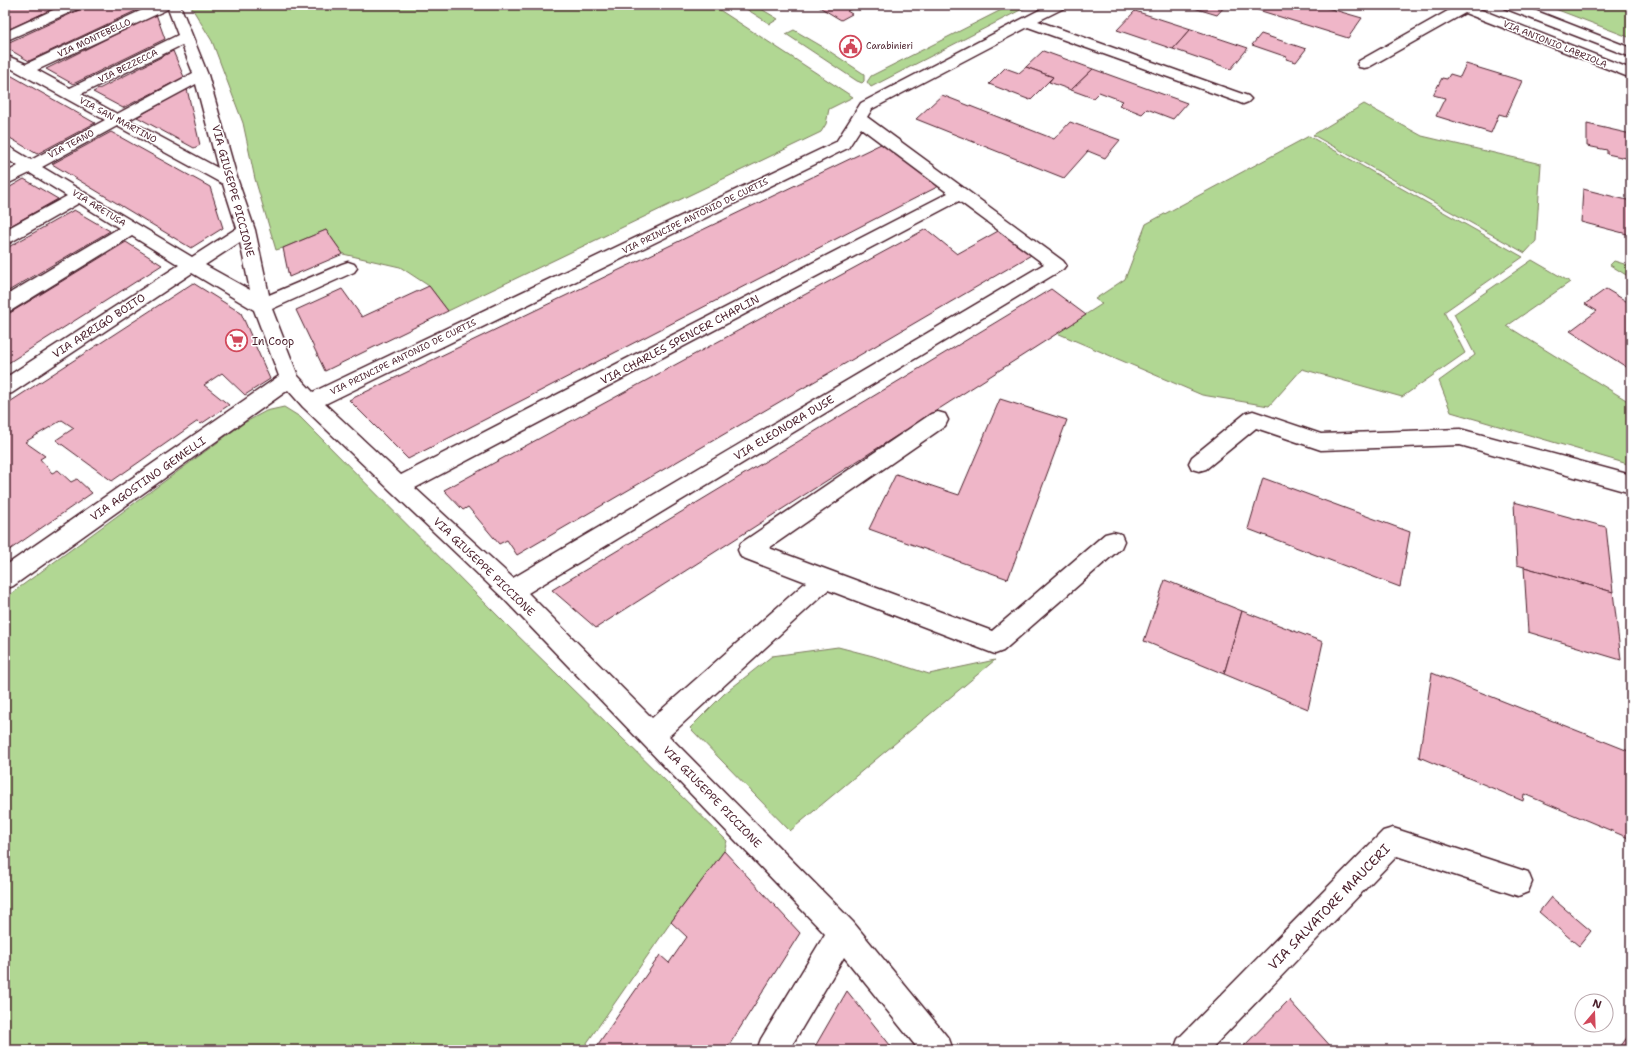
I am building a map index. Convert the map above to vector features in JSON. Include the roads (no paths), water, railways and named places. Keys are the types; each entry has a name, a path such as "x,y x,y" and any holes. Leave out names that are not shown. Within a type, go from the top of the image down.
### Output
{"street":[{"path":"5,37 75,5"},
{"name":"VIA MONTEBELLO","path":"25,70 164,5"},
{"name":"VIA GIUSEPPE PICCIONE","path":"172,5 201,75 230,181 246,230 262,306 290,379 310,402 511,591 843,932 938,1050"},
{"name":"VIA PRINCIPE ANTONIO DE CURTIS","path":"310,402 842,145 866,106 1059,5"},
{"name":"VIA ANTONIO LABRIOLA","path":"1509,5 1631,53"},
{"path":"1364,64 1461,6"},
{"name":"VIA ANTONIO LABRIOLA","path":"1461,6 1631,74"},
{"path":"1026,22 1243,99"},
{"name":"VIA BEZZECCA","path":"70,94 186,37"},
{"name":"VIA SAN MARTINO","path":"5,59 230,181"},
{"name":"VIA TEANO","path":"5,180 201,75"},
{"path":"859,119 961,193"},
{"name":"VIA ARETUSA","path":"5,151 262,306"},
{"name":"VIA ELEONORA DUSE","path":"511,591 1057,265 961,193"},
{"name":"VIA CHARLES SPENCER CHAPLIN","path":"399,486 961,193"},
{"path":"5,238 79,196"},
{"path":"5,305 132,228"},
{"name":"VIA ARRIGO BOITO","path":"5,388 246,230"},
{"path":"262,306 348,268"},
{"name":"VIA AGOSTINO GEMELLI","path":"5,579 290,379"},
{"path":"1199,463 1253,419 1321,442 1460,437 1631,484"},
{"path":"938,420 749,550 995,644 1113,540"},
{"path":"652,735 825,579"},
{"name":"VIA SALVATORE MAUCERI","path":"1189,1050 1394,841 1518,882"},
{"path":"772,1050 843,932"}],"place":[{"name":"Carabinieri","path":"850,46"},
{"name":"In Coop","path":"237,341"}]}
